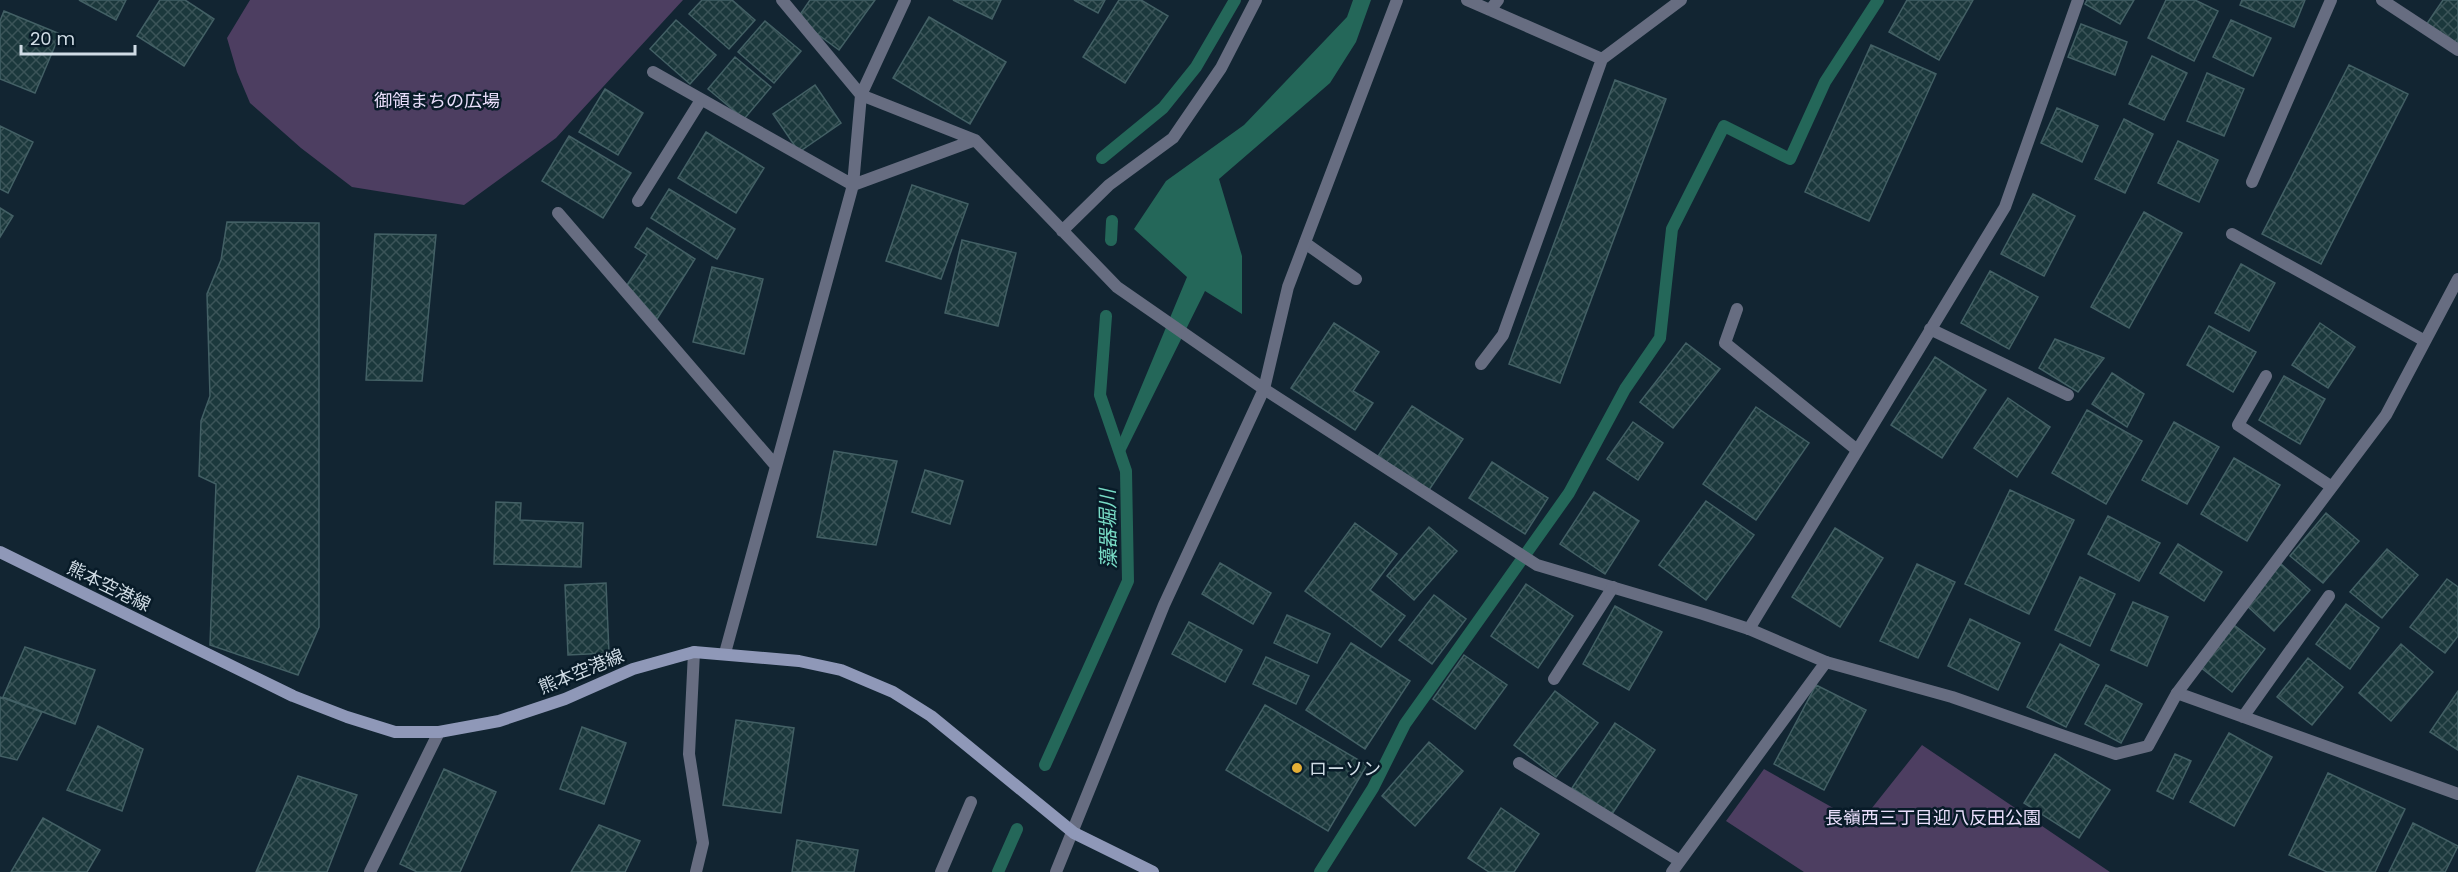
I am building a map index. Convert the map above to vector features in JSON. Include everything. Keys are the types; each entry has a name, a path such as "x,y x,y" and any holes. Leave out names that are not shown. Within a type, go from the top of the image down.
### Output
{"main road":[{"name":"熊本空港線","path":"0,552 293,696 347,717 395,732 439,732 499,721 565,699 633,669 694,652 799,661 841,670 893,693 931,716 1074,833 1153,872"}],"street":[{"path":"782,0 861,95 975,140 1117,287 1264,389 1538,565 1749,630 1826,662 1952,697 2116,754 2148,746 2177,693 2386,415 2458,279"},
{"path":"725,653 853,185 861,95 905,0"},
{"path":"1062,231 1109,185 1173,138 1221,68 1256,0"},
{"path":"1056,872 1074,833 1164,605 1264,389 1288,287 1397,0"},
{"path":"1467,0 1494,5 1602,59"},
{"path":"1481,364 1503,335 1602,59 1681,0"},
{"path":"1749,630 2005,207 2078,0"},
{"path":"2252,182 2331,0"},
{"path":"2382,0 2458,50"},
{"path":"653,72 853,185 975,140"},
{"path":"638,201 702,100"},
{"path":"558,213 776,466"},
{"path":"2232,234 2425,341"},
{"path":"1305,243 1356,279"},
{"path":"1737,309 1725,342 1857,450"},
{"path":"1930,329 2067,395"},
{"path":"2266,376 2238,425 2332,487"},
{"path":"1554,679 1613,587"},
{"path":"2243,717 2329,596"},
{"path":"694,652 689,754 703,843 696,872"},
{"path":"1519,763 1676,867 1826,662"},
{"path":"2177,693 2458,794"},
{"path":"370,872 439,732"},
{"path":"941,872 971,802"}],"green space":[{"name":"御領まちの広場","path":"250,0 683,0 556,138 464,205 352,187 301,148 250,103 237,72 227,38"},
{"name":"長嶺西三丁目迎八反田公園","path":"1922,745 2110,872 1804,872 1726,821 1764,769 1860,823"}],"shaded area":[{"path":"1353,0 1371,0 1356,42 1330,83 1219,179 1242,256 1242,314 1205,291 1122,458 1117,445 1187,277 1134,229 1166,181 1244,125 1347,17"}],"building":[{"path":"79,0 126,0 116,20"},
{"path":"160,0 185,0 214,19 184,66 137,36"},
{"path":"702,0 732,0 755,20 729,49 689,14"},
{"path":"810,0 875,0 839,50 797,19"},
{"path":"953,0 1001,0 992,19"},
{"path":"1074,0 1105,0 1098,13"},
{"path":"1119,0 1141,0 1168,16 1125,83 1083,57"},
{"path":"1907,0 1973,0 1939,60 1889,32"},
{"path":"2087,0 2134,0 2120,24 2085,4"},
{"path":"2166,0 2195,0 2218,11 2194,61 2148,38"},
{"path":"2242,0 2305,0 2294,27 2240,5"},
{"path":"2443,0 2458,0 2458,46 2426,25"},
{"path":"4,11 60,34 35,93 0,79 0,21"},
{"path":"929,17 1006,62 970,124 893,78"},
{"path":"676,20 716,55 690,84 650,49"},
{"path":"2231,20 2271,38 2253,76 2213,57"},
{"path":"765,21 801,51 774,83 738,52"},
{"path":"2081,24 2127,42 2115,75 2068,57"},
{"path":"1871,45 1936,74 1869,221 1805,192"},
{"path":"2152,56 2187,73 2164,120 2129,104"},
{"path":"735,57 771,87 744,119 708,89"},
{"path":"2349,65 2408,94 2321,264 2262,234"},
{"path":"2207,73 2244,89 2224,136 2187,121"},
{"path":"1615,80 1666,99 1560,383 1509,364"},
{"path":"815,85 841,123 799,152 773,114"},
{"path":"605,89 643,113 618,155 579,132"},
{"path":"2057,108 2098,126 2082,162 2041,143"},
{"path":"2124,119 2153,134 2125,193 2095,179"},
{"path":"0,126 33,142 8,193 0,189"},
{"path":"706,132 764,168 736,213 678,178"},
{"path":"569,136 631,173 603,218 542,181"},
{"path":"2178,141 2218,160 2199,202 2158,183"},
{"path":"912,185 968,204 941,279 886,261"},
{"path":"669,189 735,229 717,259 651,218"},
{"path":"2033,194 2075,216 2044,276 2001,254"},
{"path":"0,208 13,216 0,237"},
{"path":"2144,212 2182,233 2129,328 2091,307"},
{"path":"227,222 319,223 319,627 298,675 210,645 216,484 199,476 201,421 210,396 207,294 221,260"},
{"path":"647,228 695,259 657,319 627,285 647,255 635,247"},
{"path":"375,234 436,235 422,381 366,380"},
{"path":"962,240 1016,253 998,326 945,313"},
{"path":"2241,264 2275,283 2249,331 2215,313"},
{"path":"712,267 763,279 744,354 693,342"},
{"path":"1990,271 2038,297 2009,349 1961,323"},
{"path":"1334,323 1379,352 1353,391 1373,403 1355,430 1291,388"},
{"path":"2320,323 2355,347 2328,388 2292,365"},
{"path":"2209,326 2256,352 2233,392 2187,365"},
{"path":"2055,339 2104,358 2078,392 2039,368"},
{"path":"1686,343 1720,369 1673,428 1640,402"},
{"path":"1935,357 1986,390 1942,458 1891,425"},
{"path":"2112,373 2144,394 2127,427 2092,404"},
{"path":"2284,376 2325,399 2300,444 2259,420"},
{"path":"2008,398 2050,427 2017,477 1974,448"},
{"path":"1412,406 1463,439 1429,490 1378,456"},
{"path":"1756,407 1809,443 1756,520 1703,484"},
{"path":"2087,410 2142,441 2106,504 2052,473"},
{"path":"1633,422 1663,443 1638,480 1607,459"},
{"path":"2174,422 2219,447 2187,504 2142,480"},
{"path":"834,451 897,461 876,545 817,537"},
{"path":"2234,458 2280,485 2247,541 2201,514"},
{"path":"1492,462 1548,498 1525,534 1469,498"},
{"path":"925,470 963,481 950,524 912,512"},
{"path":"2010,490 2074,520 2029,614 1965,584"},
{"path":"1594,492 1639,521 1605,574 1560,544"},
{"path":"1706,501 1754,535 1706,600 1659,565"},
{"path":"496,502 521,503 520,520 583,523 581,567 494,564"},
{"path":"2326,513 2359,541 2323,583 2290,556"},
{"path":"2108,516 2160,543 2139,581 2088,554"},
{"path":"1355,523 1397,554 1370,590 1405,616 1381,647 1305,591"},
{"path":"1429,527 1457,551 1414,600 1387,576"},
{"path":"1835,528 1883,558 1840,627 1792,597"},
{"path":"2178,544 2222,572 2204,601 2160,573"},
{"path":"2387,549 2418,575 2382,618 2350,592"},
{"path":"1220,563 1271,593 1253,624 1202,594"},
{"path":"1917,564 1955,582 1918,658 1880,641"},
{"path":"2281,564 2310,590 2274,631 2245,604"},
{"path":"2080,577 2115,594 2090,646 2055,630"},
{"path":"2447,579 2458,587 2458,636 2445,653 2410,627"},
{"path":"606,583 609,653 568,655 565,585"},
{"path":"1526,584 1573,616 1538,668 1491,636"},
{"path":"1434,595 1466,619 1432,664 1399,640"},
{"path":"2133,602 2168,617 2147,666 2111,650"},
{"path":"2346,604 2379,628 2350,669 2316,644"},
{"path":"1615,606 1662,632 1629,690 1583,664"},
{"path":"1287,615 1330,634 1317,663 1274,643"},
{"path":"1970,619 2020,643 1998,690 1948,666"},
{"path":"1189,622 1242,650 1225,682 1172,654"},
{"path":"2234,625 2265,649 2232,692 2200,667"},
{"path":"1351,643 1410,681 1365,749 1306,710"},
{"path":"2060,644 2099,665 2066,727 2027,707"},
{"path":"2401,644 2433,672 2391,721 2359,693"},
{"path":"25,647 95,670 75,724 3,697"},
{"path":"1464,655 1507,685 1475,729 1433,699"},
{"path":"1266,657 1309,676 1296,704 1253,684"},
{"path":"2308,658 2343,687 2312,725 2277,697"},
{"path":"1816,685 1866,710 1824,790 1774,764"},
{"path":"2106,685 2142,704 2121,743 2085,724"},
{"path":"1555,691 1598,723 1556,777 1514,745"},
{"path":"2458,691 2458,750 2430,732"},
{"path":"0,697 42,712 17,760 0,756"},
{"name":"ローソン","path":"1265,705 1367,765 1328,831 1226,770"},
{"path":"736,720 794,728 781,813 723,805"},
{"path":"1615,723 1655,750 1612,814 1572,788"},
{"path":"98,726 143,749 122,811 67,790"},
{"path":"582,727 626,743 604,804 560,789"},
{"path":"2229,733 2272,757 2234,826 2190,802"},
{"path":"1429,742 1463,771 1415,826 1382,796"},
{"path":"2055,754 2110,790 2079,838 2024,803"},
{"path":"2175,754 2191,761 2173,799 2157,791"},
{"path":"444,769 496,792 460,872 417,872 400,864"},
{"path":"2328,773 2405,809 2375,872 2327,872 2289,855"},
{"path":"298,776 357,795 327,872 256,872"},
{"path":"1501,808 1539,834 1514,872 1489,872 1468,858"},
{"path":"43,818 100,850 87,872 11,872"},
{"path":"2413,823 2458,846 2445,872 2389,872"},
{"path":"599,825 640,841 625,872 571,872"},
{"path":"797,840 858,850 854,872 792,872"}],"waterway":[{"name":"藻器堀川","path":"1102,158 1163,108 1196,67 1235,0"},
{"path":"1320,872 1373,788 1405,724 1569,493 1625,389 1660,338 1672,229 1724,126 1790,159 1825,82 1878,0"},
{"name":"藻器堀川","path":"1111,240 1112,221"},
{"name":"藻器堀川","path":"1045,765 1128,581 1126,471 1100,395 1106,316"},
{"name":"藻器堀川","path":"998,872 1017,829"}],"place":[{"name":"ローソン","path":"1297,768"}]}
